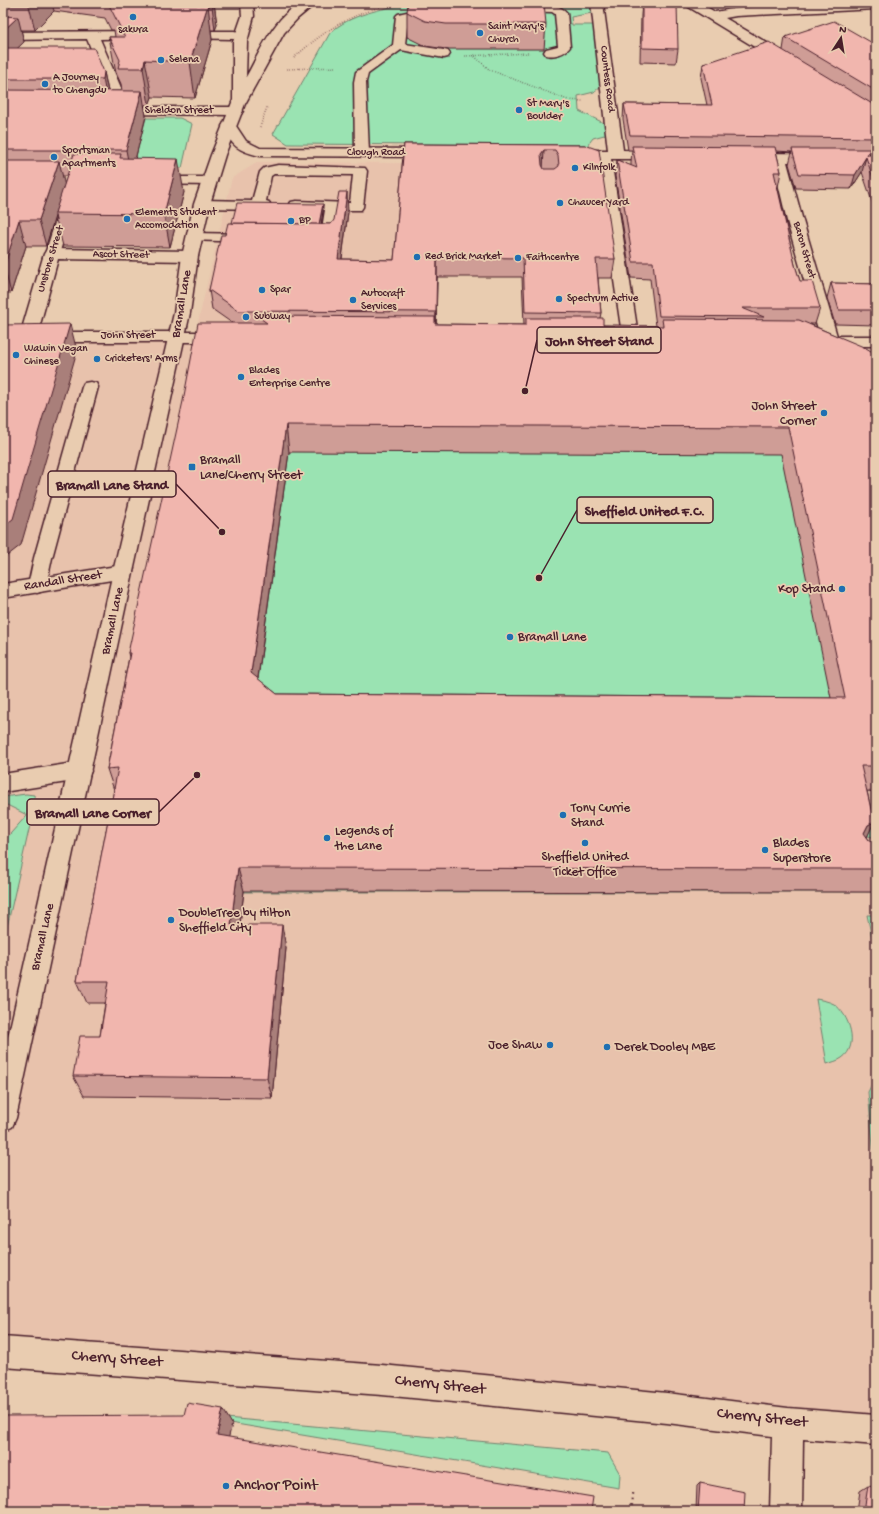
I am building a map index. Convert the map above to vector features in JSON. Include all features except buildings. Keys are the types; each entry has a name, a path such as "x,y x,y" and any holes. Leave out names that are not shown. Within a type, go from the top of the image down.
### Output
{"main road":[{"name":"Bramall Lane","path":"237,108 240,42 248,16 247,3"},
{"name":"Bramall Lane","path":"3,1118 123,572 177,336 192,246 202,204 229,126 278,31 293,15 310,3"},
{"name":"Countess Road","path":"597,3 610,104 610,155 616,236 630,341"},
{"path":"691,3 795,65"},
{"path":"714,16 736,12 876,5"},
{"path":"92,35 118,97 115,111"},
{"path":"3,36 234,35"},
{"name":"Sheldon Street","path":"99,111 237,108"},
{"name":"Clough Road","path":"229,126 236,140 241,146 260,152 448,153"},
{"path":"555,154 678,156"},
{"path":"732,156 876,158"},
{"name":"Baron Street","path":"779,157 795,221 830,341"},
{"path":"139,181 210,181"},
{"name":"Ascot Street","path":"52,254 192,246"},
{"name":"Unstone Street","path":"28,336 52,254"},
{"name":"John Street","path":"3,337 239,337"},
{"path":"802,341 876,342"},
{"name":"Randall Street","path":"3,591 123,572"},
{"path":"3,783 80,771"},
{"name":"Cherry Street","path":"3,1352 390,1381 667,1408 788,1423 876,1430"},
{"path":"786,1511 788,1423"}],"lane":[{"path":"399,46 402,16 431,9 447,9"},
{"path":"509,9 555,9 561,13 564,46 560,50 550,52"},
{"path":"362,152 360,82 362,72 399,46 444,54"},
{"path":"202,204 356,207 360,171 269,171 265,175 258,204"},
{"name":"Unstone Street","path":"52,254 73,188"},
{"path":"304,239 327,239 333,206"},
{"path":"192,246 265,238"},
{"path":"37,586 43,558 90,387"}],"path":[{"path":"293,59 314,38 336,24 351,16 382,7"},
{"path":"444,54 473,55 550,52"},
{"path":"473,55 490,70 568,100 610,104"},
{"path":"287,64 282,69 371,65"},
{"path":"631,1511 633,1491"}],"shaded area":[{"path":"258,162 403,163 395,279 303,333 196,331 232,178"},
{"path":"3,337 876,341 876,1430 3,1352"}],"green space":[{"path":"407,3 592,3 592,13 571,17 572,25 596,25 602,85 594,92 578,96 579,111 606,124 608,134 593,138 587,146 288,144 273,134 330,33 347,21 356,17"},
{"path":"146,118 180,118 192,124 182,168 133,168"},
{"name":"Bramall Lane","path":"783,355 850,791 862,817 876,818 876,838 860,834 873,892 244,892 188,428"},
{"path":"26,794 34,795 35,803 3,945 3,842 27,815 3,803 3,797"},
{"path":"867,915 876,915 876,956"},
{"path":"816,999 834,1004 844,1015 850,1030 850,1046 847,1053 837,1061 827,1064"},
{"path":"876,1076 876,1158 874,1156 868,1092"},
{"path":"226,1418 608,1453 620,1474 619,1488 224,1422"}],"place":[{"name":"sakura","path":"133,17"},
{"name":"Saint Mary's Church","path":"480,33"},
{"name":"Selena","path":"161,60"},
{"name":"A Journey to Chengdu","path":"45,84"},
{"name":"St Mary's Boulder","path":"519,110"},
{"name":"Sportsman Apartments","path":"54,157"},
{"name":"Kilnfolk","path":"575,168"},
{"name":"Chaucer Yard","path":"560,203"},
{"name":"Elements Student Accomodation","path":"127,219"},
{"name":"BP","path":"291,221"},
{"name":"Red Brick Market","path":"417,257"},
{"name":"Faithcentre","path":"518,258"},
{"name":"Spar","path":"262,290"},
{"name":"Spectrum Active","path":"559,299"},
{"name":"Autocraft Services","path":"353,300"},
{"name":"Subway","path":"246,317"},
{"name":"Wawin Vegan Chinese","path":"16,355"},
{"name":"Cricketers' Arms","path":"97,359"},
{"name":"Blades Enterprise Centre","path":"241,377"},
{"name":"John Street Stand","path":"525,391"},
{"name":"John Street Corner","path":"824,413"},
{"name":"Bramall Lane/Cherry Street","path":"192,467"},
{"name":"Bramall Lane Stand","path":"222,532"},
{"name":"Sheffield United F.C.","path":"539,578"},
{"name":"Kop Stand","path":"842,589"},
{"name":"Bramall Lane","path":"510,637"},
{"name":"Bramall Lane Corner","path":"197,775"},
{"name":"Tony Currie Stand","path":"563,815"},
{"name":"Legends of the Lane","path":"327,838"},
{"name":"Sheffield United Ticket Office","path":"585,843"},
{"name":"Blades Superstore","path":"765,850"},
{"name":"DoubleTree by Hilton Sheffield City","path":"171,920"},
{"name":"Joe Shaw","path":"550,1045"},
{"name":"Derek Dooley MBE","path":"607,1047"},
{"name":"Anchor Point","path":"226,1486"}]}
